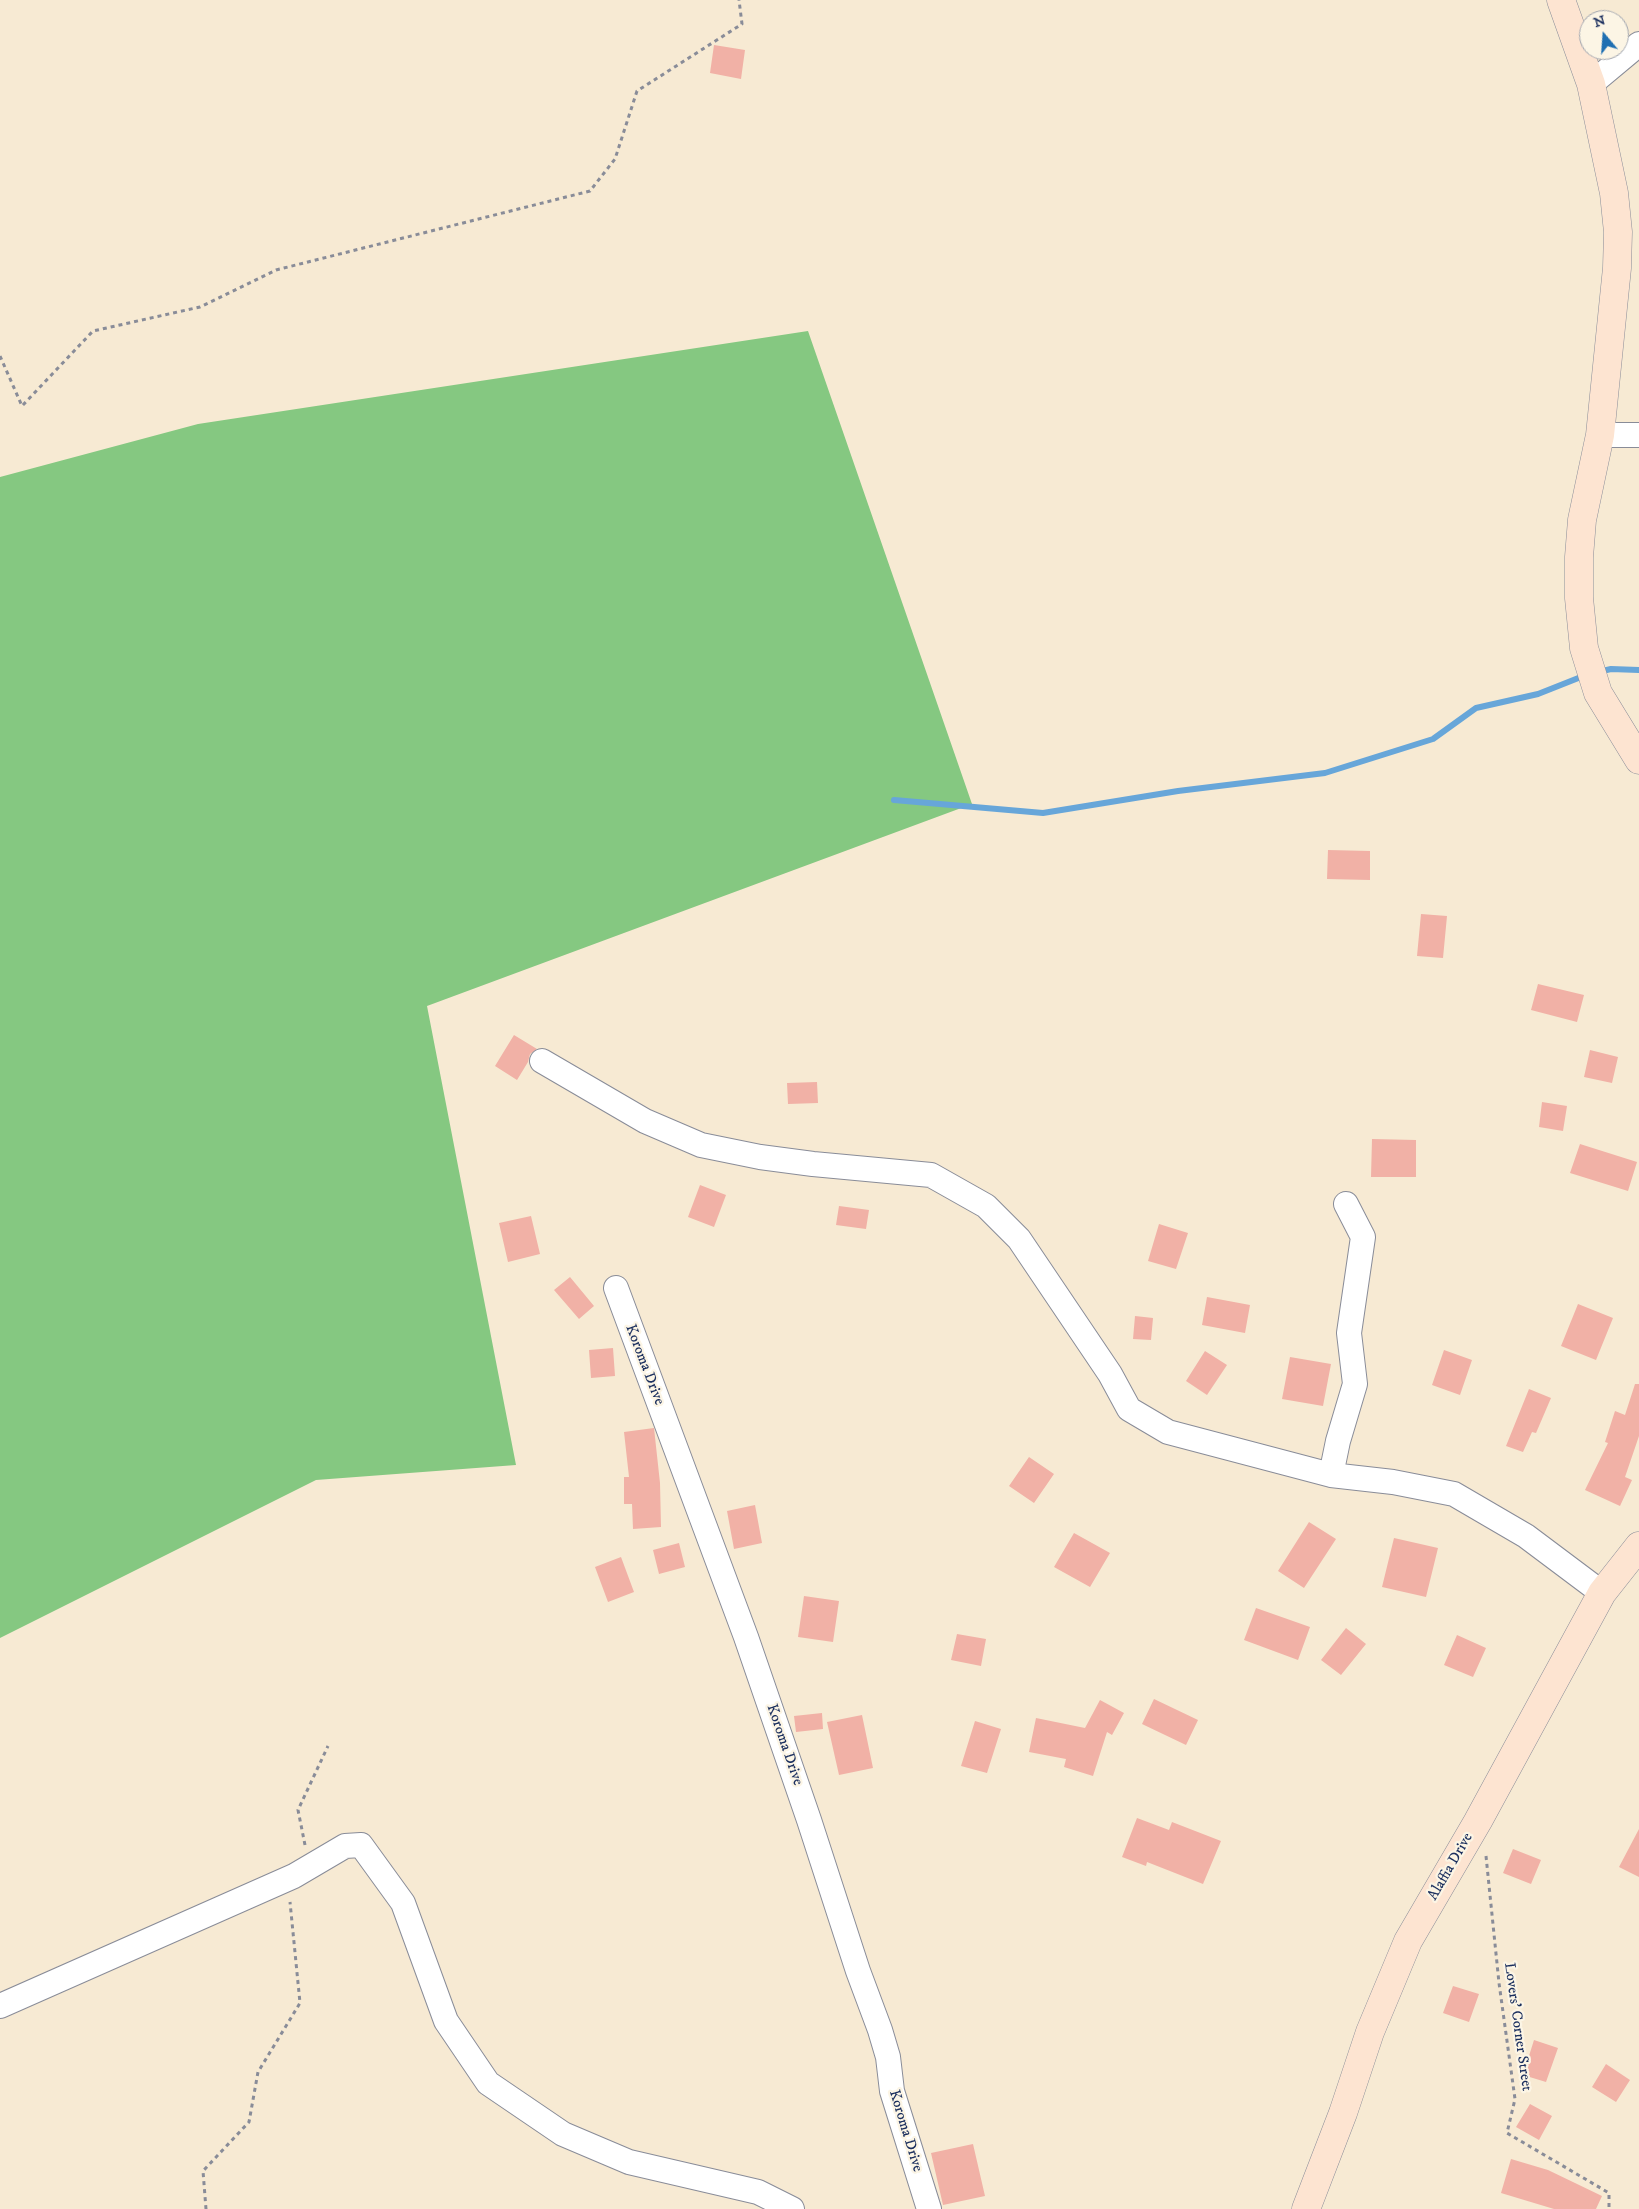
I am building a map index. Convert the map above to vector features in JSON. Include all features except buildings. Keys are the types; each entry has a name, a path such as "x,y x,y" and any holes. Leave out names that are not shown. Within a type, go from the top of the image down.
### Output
{"street":[{"path":"1561,0 1591,84 1614,193 1618,232 1618,268 1600,435 1582,520 1578,557 1579,598 1584,648 1598,693 1639,760"},
{"path":"1591,84 1639,44"},
{"path":"1600,435 1639,435"},
{"path":"542,1061 645,1121 701,1145 760,1157 813,1164 931,1175 986,1206 1019,1239 1110,1374 1129,1409 1168,1432 1331,1475 1393,1482 1454,1494 1526,1536 1602,1592"},
{"path":"1331,1475 1338,1441 1355,1384 1349,1333 1363,1237 1346,1204"},
{"name":"Koroma Drive","path":"616,1288 746,1637 806,1812 858,1971 880,2030 888,2057 892,2091 929,2209"},
{"name":"Alaffia Drive","path":"1311,2207 1370,2032 1408,1941 1478,1821 1602,1592 1639,1546"},
{"path":"0,2006 294,1876 345,1846 361,1845 403,1903 446,2021 488,2083 563,2134 629,2162 758,2192 792,2209"}],"path":[{"path":"0,356 22,406 94,331 200,307 276,270 590,191 615,159 637,91 742,24 739,0"},
{"path":"206,2209 203,2171 249,2122 258,2072 300,2003 288,1886 307,1852 298,1810 328,1746"},
{"name":"Lovers' Corner Street","path":"1478,1821 1484,1828 1499,1983 1515,2099 1507,2133 1609,2193 1609,2209"}],"green space":[{"path":"808,331 972,804 427,1006 516,1465 316,1480 0,1638 0,477 198,424"}],"waterway":[{"path":"1598,672 1611,669 1639,670"},
{"path":"894,800 1043,813 1178,791 1325,773 1433,739 1476,708 1538,694 1586,675"}]}
